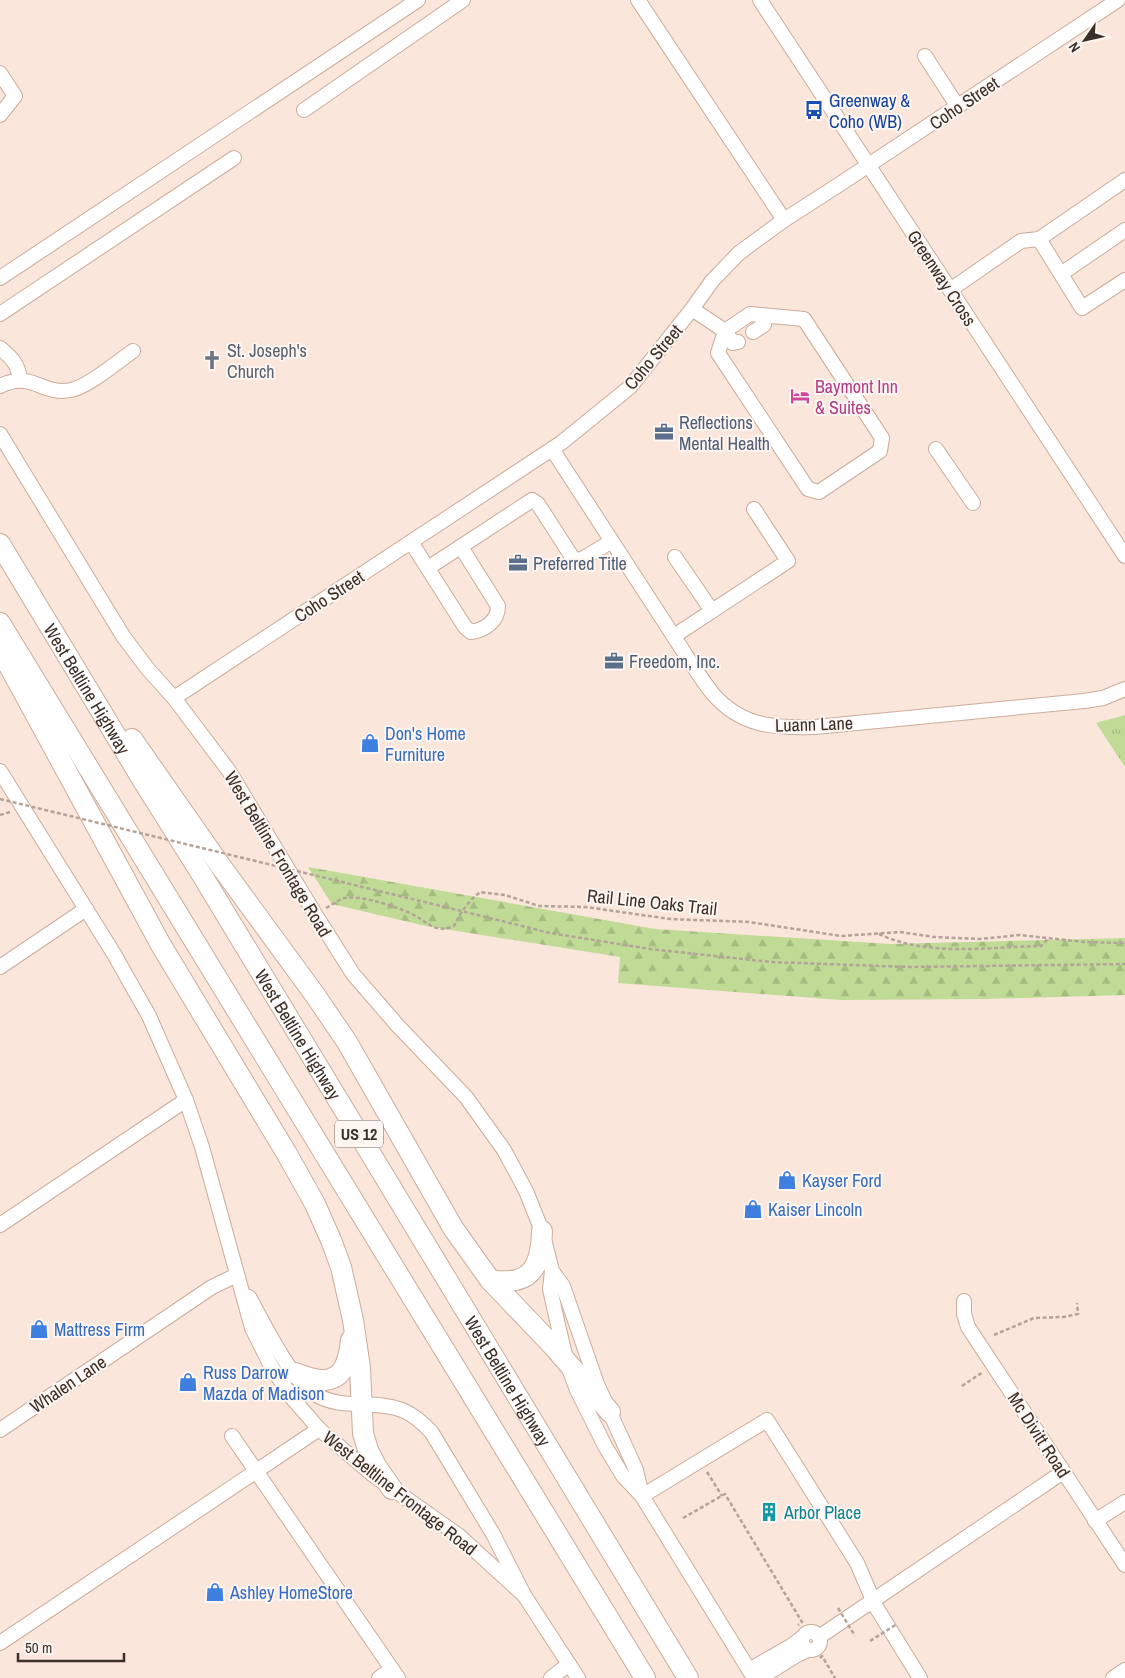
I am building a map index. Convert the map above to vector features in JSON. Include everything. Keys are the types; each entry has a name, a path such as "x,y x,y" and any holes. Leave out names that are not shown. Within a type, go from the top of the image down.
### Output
{"highway":[{"name":"West Beltline Highway","path":"0,544 688,1678"},
{"path":"29,592 220,865 342,1034 453,1228 490,1280 567,1362 610,1412"},
{"name":"West Beltline Highway","path":"0,622 645,1678"},
{"path":"0,649 160,945 287,1154 315,1204 341,1267 353,1320 363,1405 363,1433 368,1450 376,1466 392,1489"},
{"path":"490,1280 518,1281 532,1270 541,1252 542,1230"},
{"path":"294,1373 321,1380 334,1378 344,1370 349,1354 353,1320"}],"street":[{"path":"0,278 418,0"},
{"path":"304,110 463,0"},
{"path":"638,0 784,220"},
{"name":"Greenway Cross","path":"760,0 1125,556"},
{"name":"Coho Street","path":"174,698 552,449 585,425 630,387 712,281 739,253 784,220 1118,0"},
{"path":"925,56 958,107"},
{"path":"0,73 15,96 0,115"},
{"path":"0,314 234,158"},
{"path":"950,290 1021,241 1039,239 1125,180"},
{"path":"1061,274 1125,230"},
{"path":"1039,239 1082,308 1125,280"},
{"path":"692,309 725,331 732,342 738,342"},
{"path":"750,314 804,319 882,438 880,451 820,492 808,489 718,353 725,331 750,314"},
{"path":"753,332 764,325 765,316"},
{"path":"0,348 12,358 18,368 20,379"},
{"path":"0,386 20,379 56,391 70,390 81,387 133,351"},
{"name":"West Beltline Frontage Road","path":"0,434 124,636 229,771 353,974 398,1026 466,1097 492,1131 522,1183 542,1230 552,1271 550,1289 567,1362 577,1390 605,1446 624,1476 642,1496 754,1675"},
{"path":"936,448 973,503"},
{"name":"Luann Lane","path":"552,449 714,694 731,710 748,720 764,726 782,728 815,727 1084,701 1103,698 1125,688"},
{"path":"428,568 532,500 538,504 574,560 582,560 612,541"},
{"path":"674,636 788,561 754,509"},
{"path":"411,542 465,627 471,632 479,631 492,622 498,614 498,606 461,548"},
{"path":"675,557 712,611"},
{"name":"West Beltline Frontage Road","path":"0,771 114,954 149,1016 186,1100 211,1177 236,1275 252,1328 272,1366 293,1399 319,1428 352,1458 392,1489 458,1535 524,1595"},
{"path":"0,967 86,909"},
{"path":"1,1224 186,1100"},
{"name":"West Beltline Frontage Road","path":"552,1271 563,1286 589,1362 636,1470 642,1496"},
{"name":"West Beltline Frontage Road","path":"236,1275 269,1334 294,1373 312,1392 335,1402 404,1410 420,1420 432,1433 493,1534 524,1595 578,1678"},
{"name":"Whalen Lane","path":"0,1430 212,1287 236,1275"},
{"name":"Mc Divitt Road","path":"964,1301 964,1314 968,1327 1125,1565"},
{"path":"642,1496 767,1420 856,1563 873,1601 893,1626 920,1678"},
{"path":"0,1643 319,1428"},
{"path":"232,1436 395,1674 380,1678"},
{"path":"754,1675 791,1646 805,1643 809,1632 815,1633 819,1637 841,1614 873,1601 1063,1472"},
{"path":"1095,1521 1125,1502"},
{"path":"551,1678 570,1664"},
{"path":"1113,1678 1125,1670"}],"path":[{"path":"0,799 550,932 650,949 771,962 909,967 1125,964"},
{"name":"Rail Line Oaks Trail","path":"462,911 480,892 505,895 539,906 586,907 670,920 749,922 841,936 900,932 934,937 980,939 1020,935 1084,942 1125,943"},
{"path":"330,906 342,898 355,898 385,904 441,930 454,926 462,911"},
{"name":"Rail Line Oaks Trail","path":"878,934 896,942 924,947 951,948 1041,946 1048,939"},
{"path":"994,1335 1034,1318 1063,1317 1078,1314 1077,1303"},
{"path":"962,1386 993,1365"},
{"path":"700,1461 722,1496"},
{"path":"682,1518 725,1494 802,1622 805,1643 822,1656 835,1678"},
{"path":"841,1614 855,1636"},
{"path":"870,1641 893,1626"}],"green space":[{"path":"1125,715 1125,767 1096,723"},
{"path":"308,867 655,929 890,944 1125,938 1125,995 987,999 841,1000 618,983 620,957 426,926 332,904"}],"place":[{"name":"Greenway & Coho (WB)","path":"814,110"},
{"name":"St. Joseph's Church","path":"212,360"},
{"name":"Baymont Inn & Suites","path":"800,396"},
{"name":"Reflections Mental Health","path":"664,432"},
{"name":"Preferred Title","path":"518,563"},
{"name":"Freedom, Inc.","path":"614,661"},
{"name":"Don's Home Furniture","path":"370,743"},
{"name":"Kayser Ford","path":"787,1180"},
{"name":"Kaiser Lincoln","path":"753,1209"},
{"name":"Mattress Firm","path":"39,1329"},
{"name":"Russ Darrow Mazda of Madison","path":"188,1382"},
{"name":"Arbor Place","path":"769,1512"},
{"name":"Ashley HomeStore","path":"215,1592"}]}
